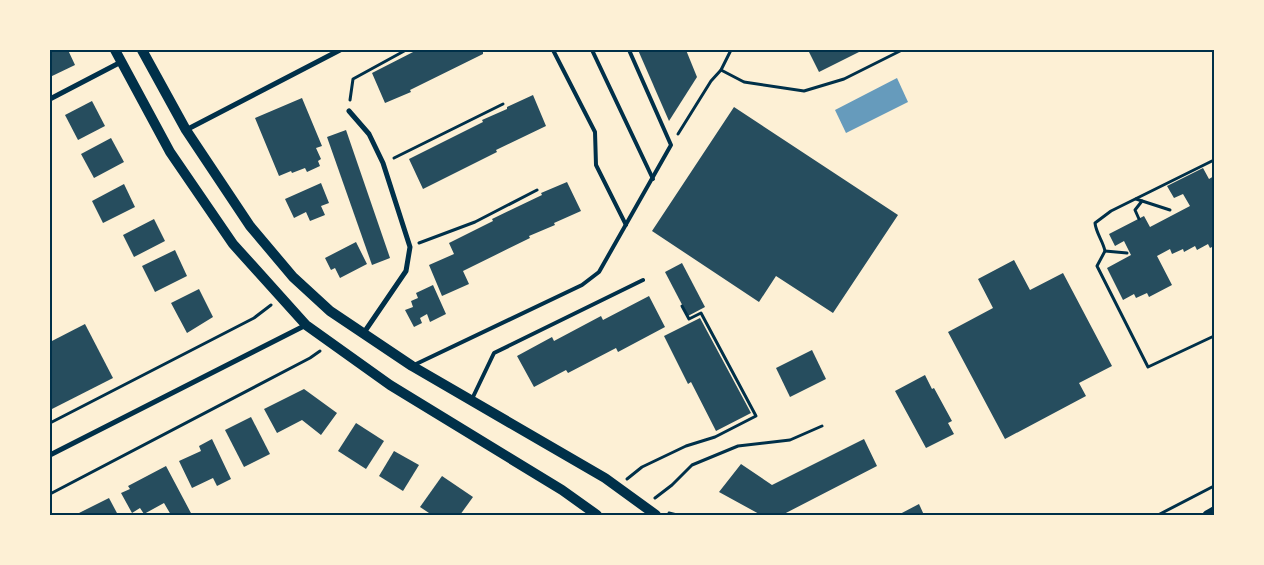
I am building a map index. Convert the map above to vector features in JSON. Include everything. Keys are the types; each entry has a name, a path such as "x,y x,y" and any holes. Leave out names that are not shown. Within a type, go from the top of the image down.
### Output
{"main road":[{"path":"115,50 170,152 217,221 233,244 306,325 390,385 562,490 597,515"},
{"path":"142,50 186,130 250,226 293,277 330,311 412,366 617,487 656,515"}],"street":[{"path":"186,130 340,50"},
{"path":"50,99 121,62"},
{"path":"349,111 369,134 382,163 410,246 406,271 362,334"},
{"path":"50,455 306,325"},
{"path":"1207,515 1214,511"}],"lane":[{"path":"553,50 594,132 596,165 626,225"},
{"path":"592,50 653,179"},
{"path":"412,366 582,284 599,272 671,145 629,50"},
{"path":"471,401 494,353 643,280"}],"path":[{"path":"349,111 353,78 406,50"},
{"path":"671,145 711,81 721,70 732,50"},
{"path":"721,70 744,82 804,91 844,79 902,50"},
{"path":"382,163 503,104"},
{"path":"1214,160 1111,211 1095,223 1095,229 1105,251 1096,266 1148,367 1214,336"},
{"path":"410,246 475,222 537,190"},
{"path":"1135,199 1170,210"},
{"path":"1139,219 1135,210 1142,201"},
{"path":"1105,251 1127,253"},
{"path":"50,423 254,318 282,298"},
{"path":"617,487 642,467 686,446 715,437 756,416 701,313 689,319 682,306"},
{"path":"50,494 310,358 330,343"},
{"path":"644,506 672,485 692,465 738,446 790,440 822,426"},
{"path":"1158,515 1214,486"}],"water":[{"path":"897,78 908,102 846,133 835,110"}],"building":[{"path":"50,50 68,50 75,65 50,77"},
{"path":"417,50 488,50 410,90 411,92 385,103 372,73"},
{"path":"638,50 686,50 697,77 669,121"},
{"path":"808,50 863,50 819,72"},
{"path":"533,95 546,126 423,189 409,159"},
{"path":"302,98 322,146 316,148 321,159 318,161 320,166 307,172 305,168 279,176 255,118"},
{"path":"92,101 105,126 78,140 65,115"},
{"path":"734,107 898,215 833,313 776,276 759,302 652,231"},
{"path":"346,130 390,258 372,265 327,137"},
{"path":"111,138 124,162 94,178 81,154"},
{"path":"1203,168 1209,179 1214,176 1214,246 1210,248 1208,244 1197,250 1195,246 1184,252 1183,249 1172,254 1170,249 1157,256 1172,285 1149,297 1147,293 1136,298 1134,294 1123,300 1107,268 1131,255 1124,241 1115,246 1109,234 1144,216 1150,227 1190,206 1183,194 1174,198 1167,186"},
{"path":"567,182 581,211 554,223 555,225 529,236 530,238 463,271 469,284 442,296 429,265 454,254 449,243 493,221 492,219 542,195 541,193"},
{"path":"321,183 329,203 321,206 325,215 310,221 306,212 294,218 285,199"},
{"path":"124,184 135,207 103,223 92,201"},
{"path":"154,219 165,241 134,257 123,235"},
{"path":"356,242 367,264 340,278 335,268 331,270 325,258"},
{"path":"175,250 187,276 155,292 142,266"},
{"path":"1014,260 1030,290 1063,273 1112,366 1079,383 1086,396 1005,439 948,332 993,308 978,279"},
{"path":"682,263 705,307 688,316 665,272"},
{"path":"433,285 446,314 430,322 427,314 420,318 422,323 414,327 405,310 413,307 411,301 418,298 416,293"},
{"path":"199,289 213,317 187,333 171,303"},
{"path":"649,296 665,327 618,352 616,348 568,373 566,370 534,387 517,356 552,337 554,341 601,316 603,320"},
{"path":"700,318 751,413 716,431 691,382 688,384 664,336"},
{"path":"85,324 113,378 52,409 50,405 50,342"},
{"path":"812,350 826,379 790,397 776,368"},
{"path":"925,375 952,421 948,423 954,434 926,448 895,391"},
{"path":"304,389 337,413 321,435 302,420 277,433 264,409"},
{"path":"251,417 270,454 244,467 225,430"},
{"path":"356,423 384,441 366,469 338,451"},
{"path":"212,439 231,479 217,486 213,478 192,488 179,461 201,451 199,446"},
{"path":"864,439 877,466 782,515 761,515 719,492 741,464 772,485"},
{"path":"394,451 419,465 403,491 379,476"},
{"path":"166,466 192,515 171,515 164,503 144,514 140,508 132,513 121,493 130,489 128,486"},
{"path":"442,476 473,497 460,515 432,515 420,507"},
{"path":"109,498 118,515 80,515 79,513"},
{"path":"919,504 924,515 898,515"}]}
